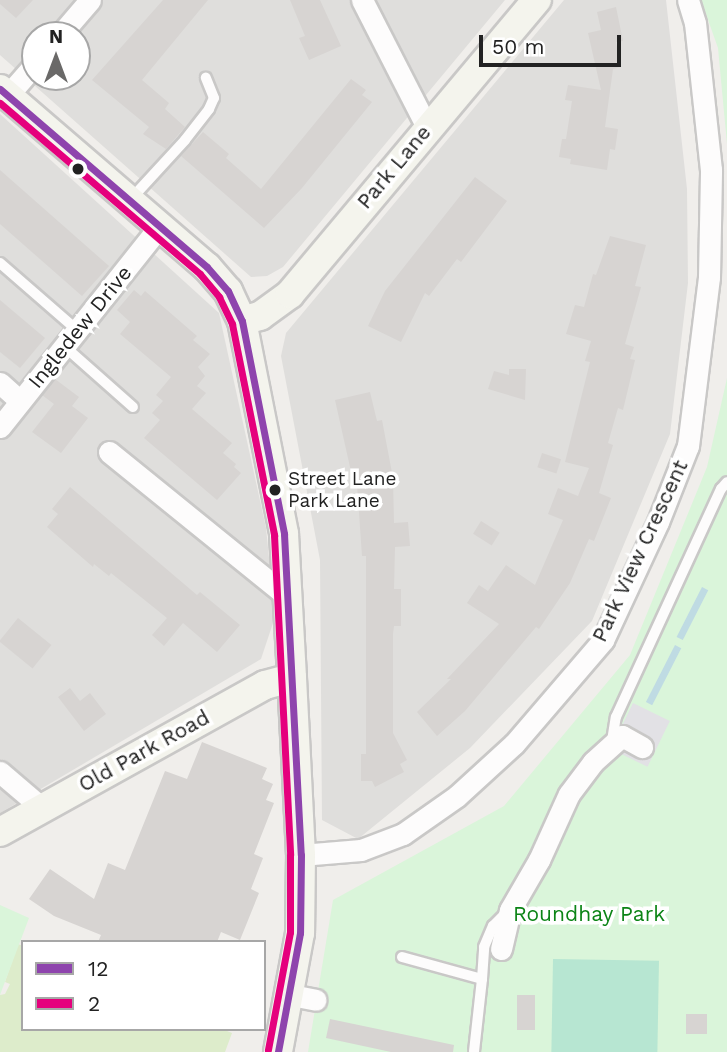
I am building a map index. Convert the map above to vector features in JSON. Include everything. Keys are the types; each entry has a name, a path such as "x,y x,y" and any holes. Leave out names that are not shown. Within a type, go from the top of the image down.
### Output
{"street":[{"path":"72,21 90,0"},
{"path":"362,0 427,127"},
{"name":"Park Lane","path":"242,321 260,316 290,294 427,127 537,0"},
{"name":"Park View Crescent","path":"301,855 361,850 403,834 476,779 514,744 603,640 658,522 688,446 709,277 711,170 695,23 688,0"},
{"path":"21,77 4,92 206,267 228,291 242,321 284,534 301,855 303,997 278,1052"},
{"name":"Ingledew Drive","path":"0,426 159,227"},
{"path":"0,383 20,401"},
{"path":"109,452 287,596"},
{"name":"Old Park Road","path":"0,832 265,685 292,678"},
{"path":"501,949 510,910 539,860 569,794 611,744 622,736 642,747"},
{"path":"0,772 41,807"}],"lane":[{"path":"129,201 185,140 213,103 214,92 206,78"},
{"path":"0,263 133,407"},
{"path":"611,744 615,717 721,489 727,482"},
{"path":"474,1052 484,947 493,926 510,910"},
{"path":"402,957 482,979"}],"shaded area":[{"path":"0,0 505,0 283,267 267,276 251,277 41,91 91,91 91,21 21,21 21,74 0,55"},
{"path":"564,0 666,0 687,189 688,283 670,434 592,621 470,748 358,839 322,820 320,560 281,356 286,333"},
{"path":"0,114 219,313 266,528 275,617 261,659 0,813"},
{"path":"633,703 670,721 647,767 611,749"}],"green space":[{"path":"701,0 727,0 727,144 718,48"},
{"name":"Roundhay Park","path":"727,378 727,1052 308,1052 333,900 504,806 630,655 707,467"},
{"path":"0,905 29,918 0,995"},
{"path":"18,944 21,945 21,1031 232,1033 225,1052 0,1052 0,995 5,994 10,984 5,982"},
{"path":"553,959 659,961 657,1052 551,1052"}],"water":[{"path":"702,587 708,590 683,640 677,637"},
{"path":"675,645 681,648 652,705 646,702"}],"building":[{"path":"0,0 33,0 16,18 0,4"},
{"path":"163,0 208,0 142,80 169,103 165,109 185,127 166,149 143,134 149,127 92,80"},
{"path":"290,0 320,0 341,46 309,60 299,38 305,36"},
{"path":"616,7 623,41 616,42 621,67 613,69 605,127 618,129 615,150 610,149 607,170 570,164 571,159 559,157 562,139 566,139 572,101 565,100 568,85 601,90 588,33 601,30 597,12"},
{"path":"351,79 366,90 362,95 372,102 302,188 264,228 181,156 203,132 229,154 226,158 261,189"},
{"path":"0,170 109,266 82,296 0,224"},
{"path":"475,177 507,201 461,262 457,259 429,296 425,293 401,342 368,326 385,291"},
{"path":"610,236 646,245 635,286 641,287 625,344 634,347 630,359 635,360 623,410 618,408 608,443 613,445 599,493 611,498 594,541 589,539 570,583 539,629 536,627 465,711 437,736 417,712 451,679 447,679 499,624 467,603 479,585 488,591 506,565 535,585 563,520 548,514 558,488 578,496 589,468 565,462 590,362 585,361 591,341 566,334 575,305 584,307 593,274 596,275"},
{"path":"134,290 141,296 145,291 197,336 193,340 210,354 198,367 205,376 197,386 206,393 192,409 232,443 223,453 236,464 234,467 241,473 217,500 144,438 160,420 152,413 163,401 156,395 171,377 120,334 130,322 117,310"},
{"path":"0,300 45,338 20,368 0,352"},
{"path":"509,369 526,369 525,400 488,389 494,371 509,375"},
{"path":"55,379 79,397 72,406 88,418 61,453 32,432 54,404 42,395"},
{"path":"370,392 377,421 382,420 393,478 394,523 408,522 410,546 395,547 394,589 401,589 401,626 394,626 393,634 393,733 407,760 400,764 404,772 375,787 372,781 361,781 361,754 366,754 366,556 362,556 357,484 354,485 335,400"},
{"path":"542,453 561,459 556,473 537,467"},
{"path":"70,487 197,595 200,592 240,625 217,652 183,623 164,646 152,635 167,618 111,573 109,576 94,564 93,567 47,527 58,514 52,509"},
{"path":"481,521 500,533 492,545 473,534"},
{"path":"18,618 51,645 33,668 0,642"},
{"path":"70,688 80,701 90,693 106,714 84,731 58,697"},
{"path":"202,742 267,768 262,779 273,784 266,800 274,803 254,854 263,858 251,889 259,893 240,940 221,932 218,940 99,940 101,935 54,916 29,899 50,869 94,899 108,863 125,870 165,771 187,779"},
{"path":"517,995 535,995 535,1030 517,1030"},
{"path":"686,1014 707,1014 707,1034 686,1034"},
{"path":"330,1019 454,1045 453,1052 391,1052 326,1038"}],"transit line":[{"name":"12","path":"0,89 207,267 228,291 242,321 284,534 301,855 300,933 278,1052"},
{"name":"2","path":"0,103 200,274 219,297 232,324 274,535 290,855 290,932 268,1050"}],"place":[{"name":"Street Lane Park Lane","path":"275,490"}]}
